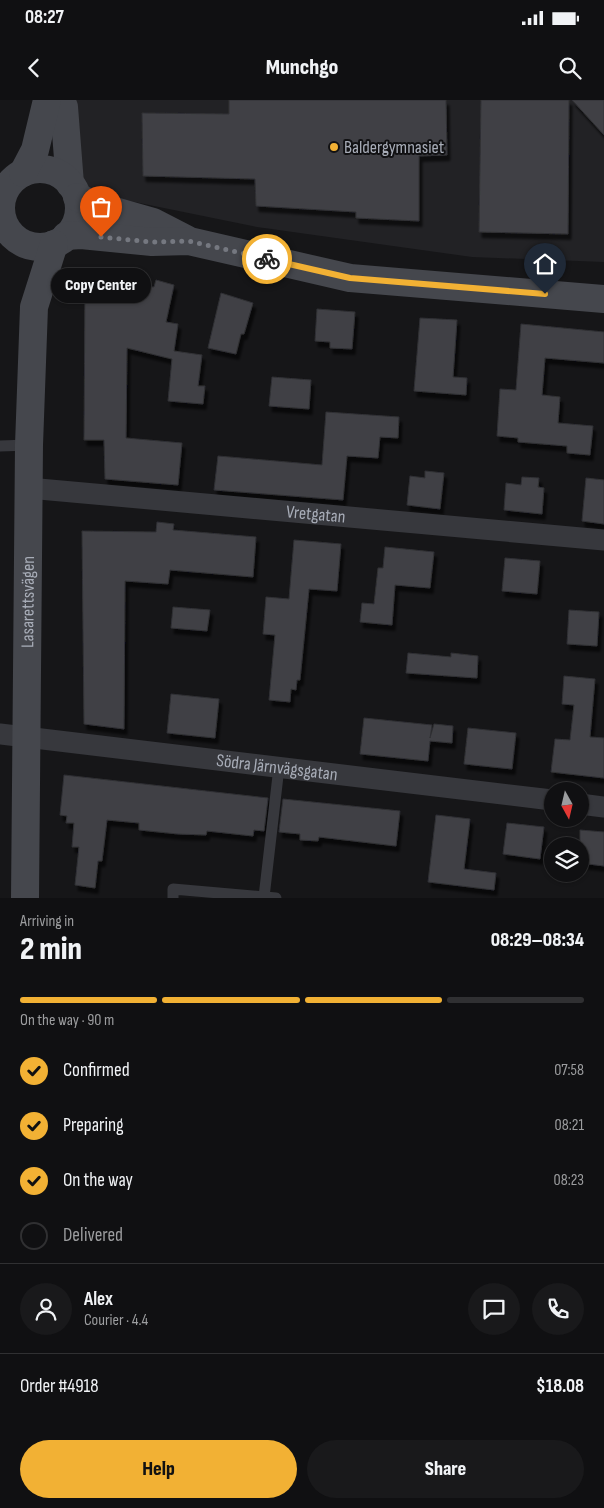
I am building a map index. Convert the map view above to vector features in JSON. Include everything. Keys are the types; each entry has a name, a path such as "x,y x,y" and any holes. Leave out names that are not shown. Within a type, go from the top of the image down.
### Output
{"main road":[{"path":"47,100 35,150 12,178 2,197 1,219 10,233 19,241 36,247 60,240 101,237 152,242 189,241 350,278 604,299"},
{"path":"60,240 78,217 73,190 64,107 61,100"},
{"path":"12,178 30,170 46,170 59,175 73,190 97,206 153,222 189,241"},
{"name":"Lasarettsvägen","path":"34,307 60,240"},
{"name":"Lasarettsvägen","path":"19,241 34,307 28,488 25,898"}],"street":[{"name":"Vretgatan","path":"28,488 604,540"},
{"name":"Södra Järnvägsgatan","path":"0,734 544,799"},
{"path":"589,805 604,807"}],"lane":[{"path":"0,446 29,445"},
{"path":"264,897 279,767"},
{"path":"173,898 174,889 276,898"}],"shaded area":[{"name":"Baldergymnasiet","path":"74,100 604,100 604,262 472,257 257,227 56,186 74,108"}],"building":[{"path":"229,100 446,100 447,155 419,156 419,221 356,218 356,212 256,206 255,179 143,176 142,113 229,114"},
{"path":"481,100 569,100 568,234 479,232"},
{"path":"572,100 604,100 604,135"},
{"path":"156,280 174,285 166,322 178,324 174,351 202,355 198,386 205,386 203,404 168,401 172,359 127,348 126,438 182,443 178,485 105,479 104,440 84,440 85,286 154,287"},
{"path":"221,293 253,303 244,334 241,334 236,354 208,348"},
{"path":"317,309 355,312 352,349 330,348 330,342 315,341"},
{"path":"420,318 457,320 453,377 467,378 466,395 414,391"},
{"path":"521,324 604,332 604,363 545,358 542,395 560,397 558,423 593,426 590,455 567,453 567,446 518,442 518,438 497,436 500,389 516,390"},
{"path":"272,377 311,380 309,409 269,406"},
{"path":"326,412 399,417 398,438 380,437 378,458 347,456 343,500 214,490 218,456 322,465"},
{"path":"425,471 444,473 440,509 407,505 410,476 425,478"},
{"path":"522,477 539,478 538,487 544,488 542,514 504,510 506,483 521,485"},
{"path":"586,478 604,480 604,524 582,521"},
{"path":"157,522 174,524 173,530 256,537 253,577 170,570 168,584 125,581 124,729 84,724 82,531 156,532"},
{"path":"294,540 341,544 337,591 309,589 300,680 297,680 296,690 291,689 290,702 269,700 275,635 263,634 266,597 289,599"},
{"path":"385,547 434,552 430,588 395,585 392,625 360,622 362,603 374,604 378,568 383,568"},
{"path":"505,558 540,561 537,594 502,591"},
{"path":"173,607 210,610 207,631 171,628"},
{"path":"569,610 599,612 597,646 567,644"},
{"path":"408,653 451,657 451,653 478,656 477,678 406,673"},
{"path":"564,676 595,679 590,737 604,738 604,778 551,772 555,739 570,740 574,705 562,704"},
{"path":"171,694 219,699 215,738 167,733"},
{"path":"364,718 432,725 430,738 434,724 453,726 452,743 430,741 428,761 360,754"},
{"path":"468,728 516,733 512,769 464,764"},
{"path":"64,775 268,798 264,831 254,830 253,836 207,831 206,835 178,834 139,830 139,823 107,820 102,861 98,861 95,888 75,885 79,847 72,847 74,823 66,823 67,816 60,815"},
{"path":"283,799 400,811 396,846 319,837 318,841 300,840 300,834 279,832"},
{"path":"436,815 470,819 464,869 496,873 494,890 428,882"},
{"path":"507,823 544,827 540,859 503,854"},
{"path":"580,830 604,832 604,866 589,864 589,837 580,837"}],"way so far":[{"path":"101,237 152,242 189,241 267,259"}],"place":[{"name":"Baldergymnasiet","path":"334,147"},
{"name":"Copy Center","path":"101,237"}],"route":[{"path":"267,259 350,278 545,294"}]}
